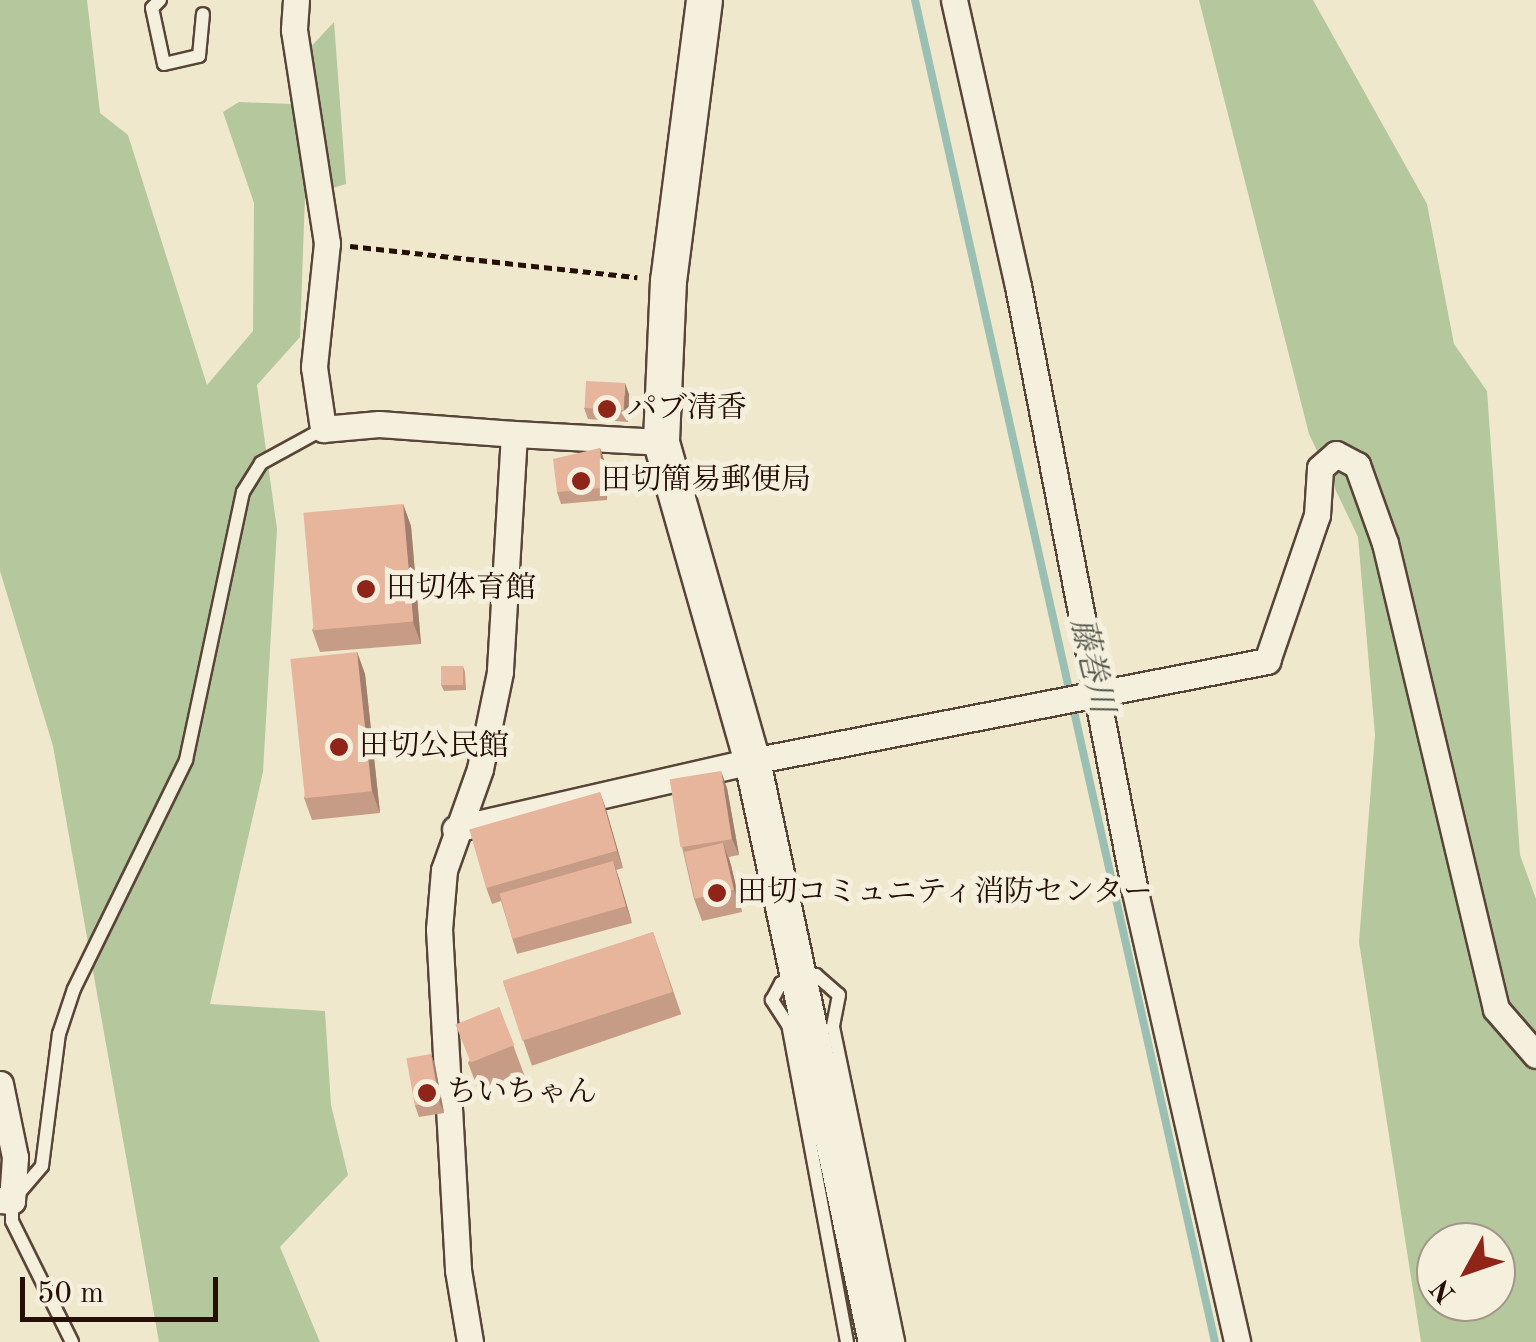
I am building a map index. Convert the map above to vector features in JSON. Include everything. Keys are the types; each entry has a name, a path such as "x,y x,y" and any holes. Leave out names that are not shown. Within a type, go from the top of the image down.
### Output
{"street":[{"path":"296,0 294,30 327,244 314,366 323,429 379,424 660,442"},
{"path":"704,0 668,280 660,442 752,760 876,1342"},
{"path":"954,0 1097,695 1237,1342"},
{"path":"470,1342 458,1270 439,928 455,829 480,769 500,672 514,434"},
{"path":"455,829 752,760 1267,661 1317,515 1320,468 1336,454 1357,465 1385,543 1496,1008 1536,1054"},
{"path":"0,1084 15,1157 6,1200"}],"lane":[{"path":"160,0 152,8 164,64 199,56 203,14"},
{"path":"72,1342 12,1221 6,1200 42,1166 59,1034 74,990 186,760 244,492 261,463 323,429"},
{"path":"847,1342 788,1025 772,1000 781,984 816,976 839,996 834,1027 898,1342"}],"path":[{"path":"327,244 668,280"}],"green space":[{"path":"0,0 87,0 100,113 128,135 207,385 253,331 254,203 223,112 239,102 292,104 293,66 334,22 346,184 305,196 300,337 257,385 277,529 263,772 210,1004 325,1011 331,1105 348,1175 280,1247 320,1342 159,1342 53,746 0,571"},
{"path":"1199,0 1313,0 1427,204 1454,344 1487,391 1520,855 1536,899 1536,1342 1421,1342 1418,1322 1516,1322 1516,1222 1416,1222 1416,1310 1359,942 1375,735 1358,537 1309,434"}],"building":[{"path":"586,381 625,383 624,410 585,408"},
{"path":"600,448 603,488 557,492 553,459"},
{"name":"田切体育館","path":"403,504 413,622 314,630 303,513"},
{"name":"田切公民館","path":"357,652 372,791 305,798 290,659"},
{"path":"441,666 463,666 463,685 441,685"},
{"path":"721,771 732,839 680,847 670,779"},
{"path":"600,792 617,851 486,888 469,829"},
{"path":"723,843 734,890 695,899 684,852"},
{"path":"613,861 626,906 513,939 500,894"},
{"path":"653,932 672,992 522,1041 503,981"},
{"path":"499,1007 514,1045 471,1063 455,1025"},
{"path":"431,1054 439,1101 415,1106 406,1058"}],"waterway":[{"name":"藤巻川","path":"915,0 1215,1342"}],"place":[{"name":"パブ清香","path":"607,409"},
{"name":"田切簡易郵便局","path":"581,481"},
{"name":"田切体育館","path":"366,589"},
{"name":"田切公民館","path":"339,747"},
{"name":"田切コミュニティ消防センター","path":"717,893"},
{"name":"ちいちゃん","path":"427,1093"}]}
